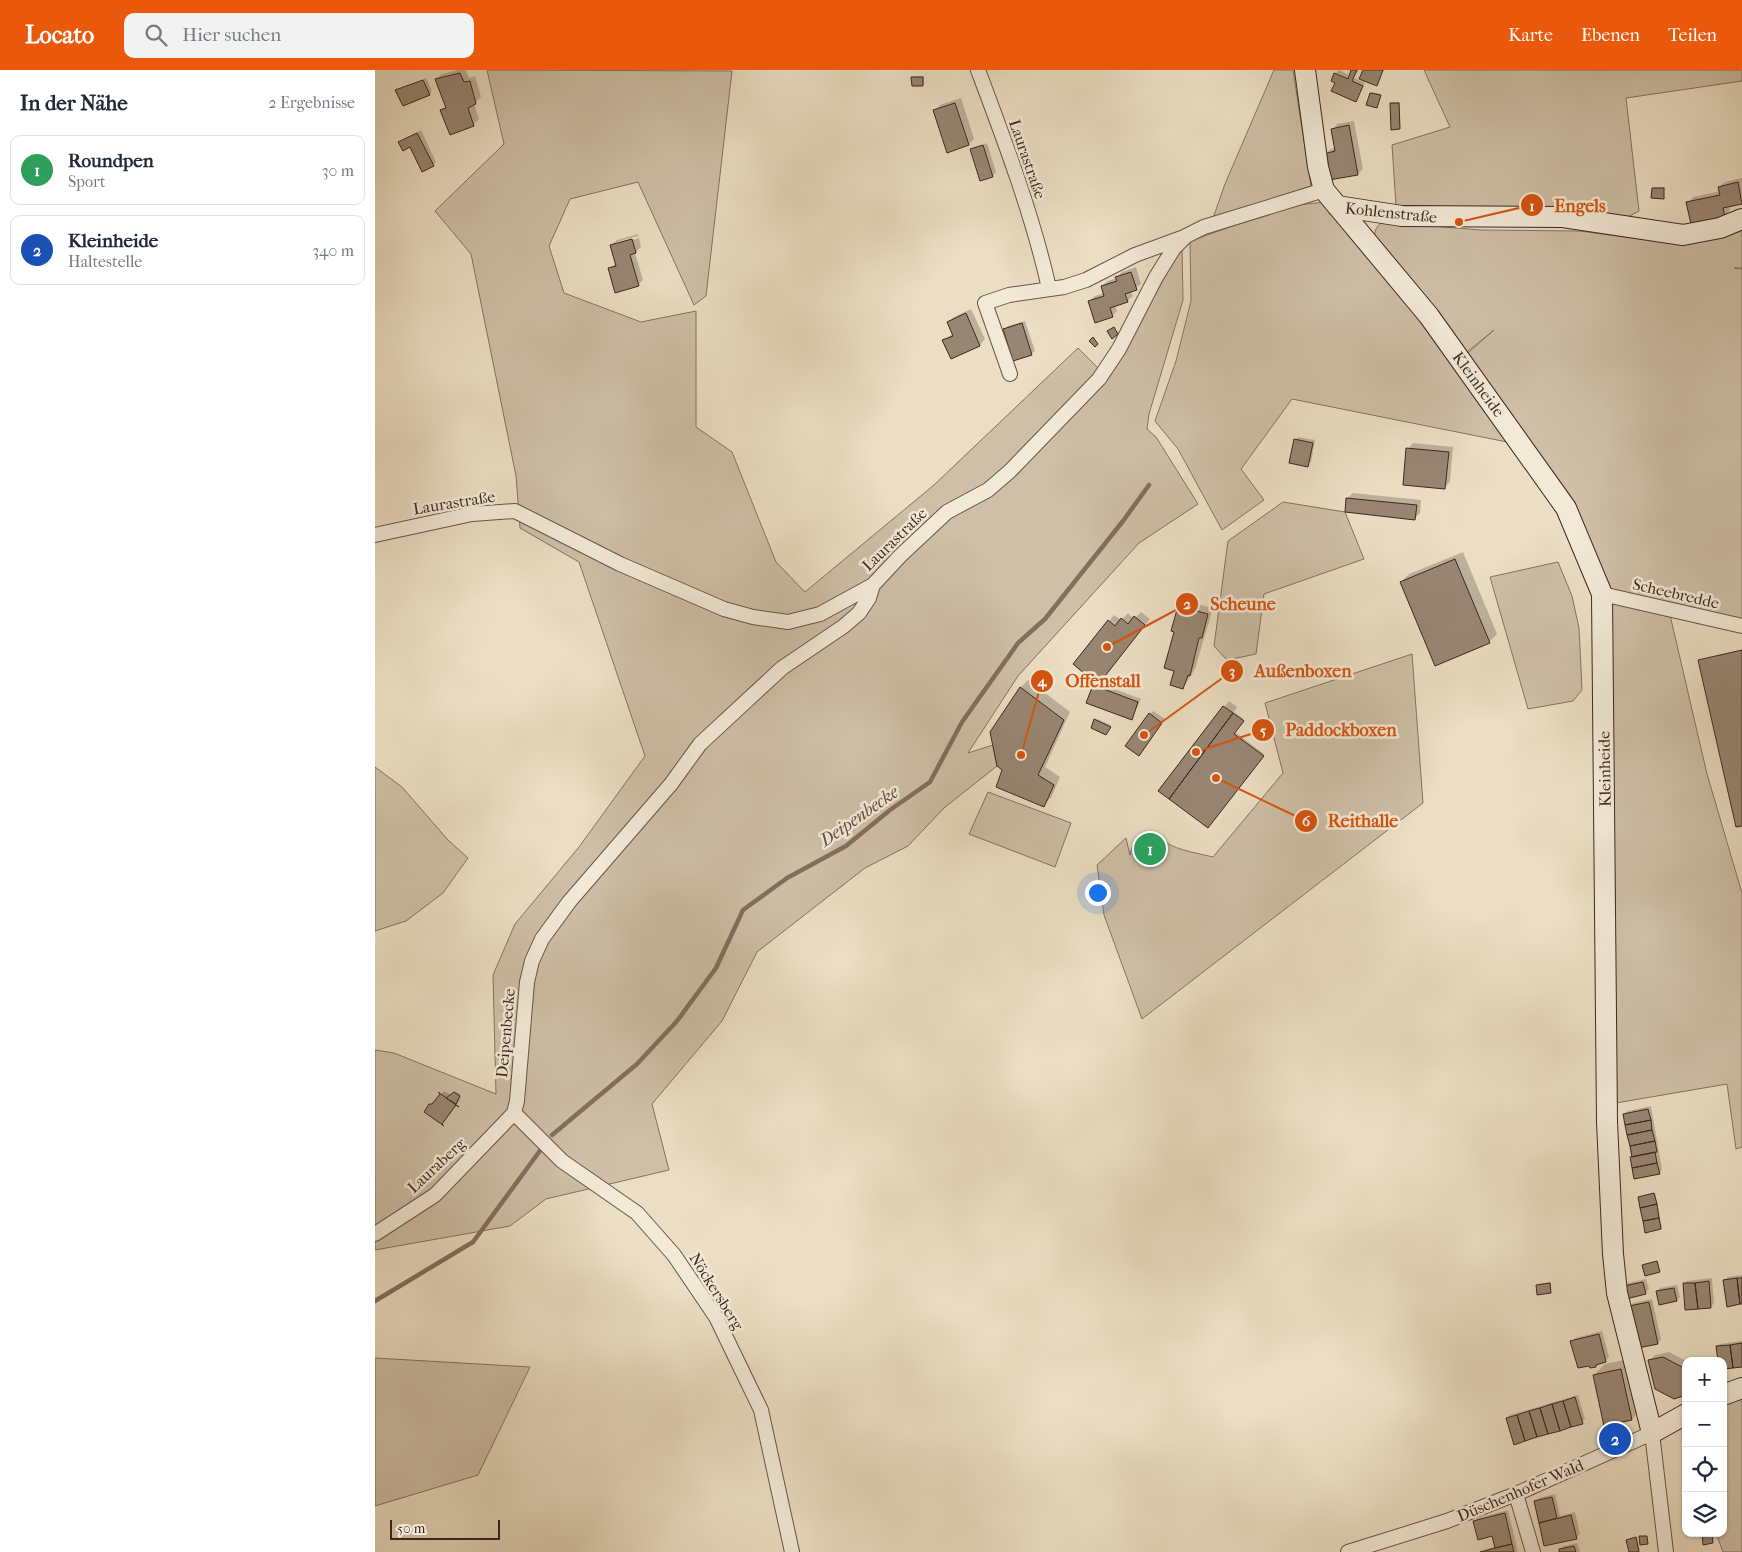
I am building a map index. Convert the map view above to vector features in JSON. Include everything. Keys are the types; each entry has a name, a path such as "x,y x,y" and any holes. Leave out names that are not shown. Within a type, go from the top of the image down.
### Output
{"street":[{"name":"Kohlenstraße","path":"1305,70 1318,167 1324,190"},
{"name":"Laurastraße","path":"978,71 1018,180 1041,250 1049,288"},
{"name":"Kleinheide","path":"1324,190 1429,316 1566,508 1602,594 1607,1122 1613,1254 1617,1293 1652,1433"},
{"name":"Laurastraße","path":"1010,374 985,303 1009,295 1064,287 1086,280 1135,255 1186,236 1204,227 1324,190"},
{"name":"Kohlenstraße","path":"1337,206 1402,216 1563,217 1683,235 1720,228 1742,219"},
{"name":"Laurastraße","path":"375,535 472,514 515,512 620,564 724,609 753,617 787,622 820,614 873,585 900,556 947,512 988,490 1010,472 1099,379 1119,350 1174,248 1186,236"},
{"name":"Deipenbecke","path":"514,1113 517,1101 527,982 532,962 543,939 569,902 671,784 700,744 782,668 844,626 859,613 869,598 873,585"},
{"name":"Scheebredde","path":"1602,594 1742,626"},
{"name":"Lauraberg","path":"375,1234 435,1195 514,1113"},
{"name":"Nöckersberg","path":"514,1113 562,1161 637,1212 674,1255 716,1317 761,1410 792,1552"},
{"path":"1727,1394 1742,1388"},
{"name":"Düschenhofer Wald","path":"1348,1552 1447,1521 1516,1494 1652,1433 1682,1416"},
{"path":"1652,1433 1666,1552"},
{"path":"1516,1494 1533,1552"}],"shaded area":[{"path":"487,70 732,71 706,296 694,305 638,182 570,199 549,246 564,293 641,322 696,311 696,427 732,452 776,562 805,592 934,485 1078,348 1107,377 1182,247 1183,300 1149,414 1147,429 1156,437 1198,504 1139,543 1018,676 968,753 993,745 997,766 944,808 908,846 865,868 757,952 722,1021 652,1104 669,1170 546,1199 510,1226 375,1250 375,1050 394,1053 496,1094 493,975 515,924 579,847 645,756 579,562 520,528 516,476 471,254 435,211 504,144"},
{"path":"1274,70 1293,70 1311,186 1213,218 1225,184"},
{"path":"1424,70 1742,70 1742,81 1626,98 1639,211 1624,219 1396,206 1392,145 1450,127"},
{"path":"1325,202 1424,323 1507,442 1292,399 1241,469 1264,500 1222,530 1178,449 1155,421 1176,361 1191,301 1190,241 1289,206"},
{"path":"1382,222 1481,230 1580,231 1671,243 1722,237 1742,228 1742,268 1734,268 1742,269 1742,623 1605,590 1468,353 1494,330 1467,352 1375,240 1376,230"},
{"path":"1283,502 1345,512 1364,559 1264,594 1256,654 1227,660 1214,646 1228,541"},
{"path":"1558,562 1572,596 1579,628 1582,690 1573,701 1528,709 1490,577"},
{"path":"1609,602 1670,615 1707,774 1742,893 1742,1147 1736,1149 1727,1084 1616,1103 1615,890"},
{"path":"1412,654 1423,803 1142,1019 1104,915 1097,865 1126,838 1130,855 1133,845 1139,836 1148,832 1159,835 1167,843 1177,848 1213,857 1283,773 1265,703"},
{"path":"375,767 402,787 448,840 468,858 443,893 406,921 375,931"},
{"path":"988,792 1071,823 1055,867 969,834"},
{"path":"375,1358 530,1367 478,1475 375,1506"},
{"path":"1742,1397 1742,1552 1723,1552 1717,1537 1727,1537 1727,1404"}],"building":[{"path":"1351,70 1357,70 1352,81 1363,86 1356,102 1331,91 1335,83 1331,81 1334,73 1348,79"},
{"path":"1363,70 1383,70 1377,86 1359,79"},
{"path":"460,73 464,82 470,81 476,104 468,108 474,126 450,135 440,110 446,108 435,79"},
{"path":"911,77 923,77 923,86 912,86"},
{"path":"423,80 430,95 403,106 395,90"},
{"path":"1370,93 1381,95 1377,108 1366,105"},
{"path":"955,103 969,145 947,153 933,110"},
{"path":"1390,103 1399,103 1400,129 1391,130"},
{"path":"1349,125 1358,175 1329,180 1324,154 1335,151 1331,129"},
{"path":"417,133 434,166 422,172 410,147 403,151 398,142"},
{"path":"983,145 993,177 980,181 970,149"},
{"path":"1738,182 1742,204 1723,208 1725,217 1691,224 1686,202 1720,195 1718,187"},
{"path":"1652,188 1664,188 1664,199 1651,198"},
{"path":"632,239 636,253 630,255 639,286 615,293 608,268 616,266 610,245"},
{"path":"1131,272 1137,290 1125,294 1128,302 1110,308 1113,317 1095,323 1088,301 1104,296 1101,286 1117,281 1115,277"},
{"path":"966,313 980,346 951,359 942,340 953,336 947,322"},
{"path":"1022,323 1032,355 1013,361 1003,329"},
{"path":"1114,327 1118,334 1112,339 1107,331"},
{"path":"1093,337 1098,344 1095,347 1089,341"},
{"path":"1294,439 1313,443 1308,467 1289,463"},
{"path":"1406,448 1449,452 1445,489 1403,485"},
{"path":"1346,498 1417,505 1415,520 1345,512"},
{"path":"1455,559 1490,643 1435,666 1400,582"},
{"path":"1178,606 1208,614 1202,638 1199,638 1190,676 1188,675 1183,689 1170,685 1174,671 1164,668 1174,632 1171,631"},
{"path":"1134,616 1145,625 1098,685 1073,664 1108,620 1115,626 1121,618 1128,624"},
{"path":"1742,650 1742,826 1736,827 1698,660"},
{"path":"1093,685 1138,702 1132,720 1086,703"},
{"path":"1020,687 1064,720 1038,775 1054,785 1044,807 996,787 1002,770 997,766 990,732"},
{"path":"1223,706 1233,713 1169,799 1158,791"},
{"path":"1149,713 1162,723 1139,756 1125,746"},
{"path":"1233,713 1244,721 1234,734 1264,756 1208,828 1169,799"},
{"path":"1094,719 1111,727 1106,735 1091,728"},
{"path":"438,1092 459,1107 456,1105 442,1124 444,1126 424,1112 429,1104 432,1104 440,1094"},
{"path":"454,1092 460,1096 456,1104 446,1098"},
{"path":"1648,1109 1651,1120 1625,1125 1623,1114"},
{"path":"1651,1120 1652,1130 1627,1135 1625,1125"},
{"path":"1652,1130 1655,1141 1630,1146 1627,1135"},
{"path":"1655,1141 1657,1152 1632,1157 1630,1146"},
{"path":"1655,1152 1657,1163 1632,1168 1630,1157"},
{"path":"1657,1163 1660,1174 1634,1179 1632,1168"},
{"path":"1654,1193 1657,1204 1640,1208 1638,1197"},
{"path":"1657,1204 1659,1218 1643,1221 1640,1208"},
{"path":"1659,1218 1661,1229 1645,1233 1643,1221"},
{"path":"1657,1261 1660,1272 1645,1276 1642,1265"},
{"path":"1737,1278 1742,1278 1742,1304 1740,1304"},
{"path":"1737,1278 1740,1304 1727,1307 1723,1280"},
{"path":"1709,1281 1711,1308 1698,1309 1695,1283"},
{"path":"1643,1282 1646,1294 1626,1299 1624,1286"},
{"path":"1550,1283 1551,1293 1537,1295 1536,1285"},
{"path":"1683,1283 1695,1283 1698,1309 1685,1310"},
{"path":"1674,1288 1677,1301 1659,1305 1656,1291"},
{"path":"1649,1302 1658,1344 1638,1348 1629,1306"},
{"path":"1599,1334 1606,1362 1596,1365 1596,1367 1578,1368 1570,1341"},
{"path":"1742,1343 1742,1367 1733,1368 1730,1345"},
{"path":"1730,1345 1733,1368 1727,1369 1727,1357 1717,1357 1716,1346"},
{"path":"1663,1357 1682,1367 1682,1396 1674,1399 1655,1389 1648,1360"},
{"path":"1621,1369 1632,1420 1604,1426 1593,1375"},
{"path":"1575,1397 1583,1424 1571,1427 1563,1401"},
{"path":"1563,1401 1571,1427 1560,1431 1552,1404"},
{"path":"1552,1404 1560,1431 1548,1434 1540,1408"},
{"path":"1540,1408 1548,1434 1537,1437 1529,1411"},
{"path":"1529,1411 1537,1437 1525,1441 1517,1415"},
{"path":"1517,1415 1525,1441 1514,1445 1506,1418"},
{"path":"1552,1497 1557,1518 1539,1523 1534,1501"},
{"path":"1505,1513 1512,1544 1495,1548 1492,1536 1478,1540 1473,1521"},
{"path":"1571,1515 1577,1539 1544,1546 1539,1523"},
{"path":"1639,1536 1647,1536 1648,1544 1640,1545"},
{"path":"1636,1537 1639,1552 1629,1552 1626,1540"},
{"path":"1702,1537 1712,1537 1713,1543 1703,1545"},
{"path":"1512,1544 1514,1552 1480,1552 1495,1548"},
{"path":"1574,1546 1576,1552 1559,1552 1559,1549"}],"waterway":[{"name":"Deipenbecke","path":"552,1135 637,1064 677,1021 716,968 743,910 787,878 846,846 890,810 930,782 962,722 1018,643 1045,619 1123,521 1149,485"},
{"name":"Deipenbecke","path":"375,1301 473,1242 542,1148"}],"place":[{"name":"Engels","path":"1459,222"},
{"name":"Scheune","path":"1107,647"},
{"name":"Außenboxen","path":"1144,735"},
{"name":"Paddockboxen","path":"1196,752"},
{"name":"Offenstall","path":"1021,755"},
{"name":"Reithalle","path":"1216,778"},
{"name":"Roundpen","path":"1150,849"},
{"name":"Kleinheide","path":"1615,1439"}]}
